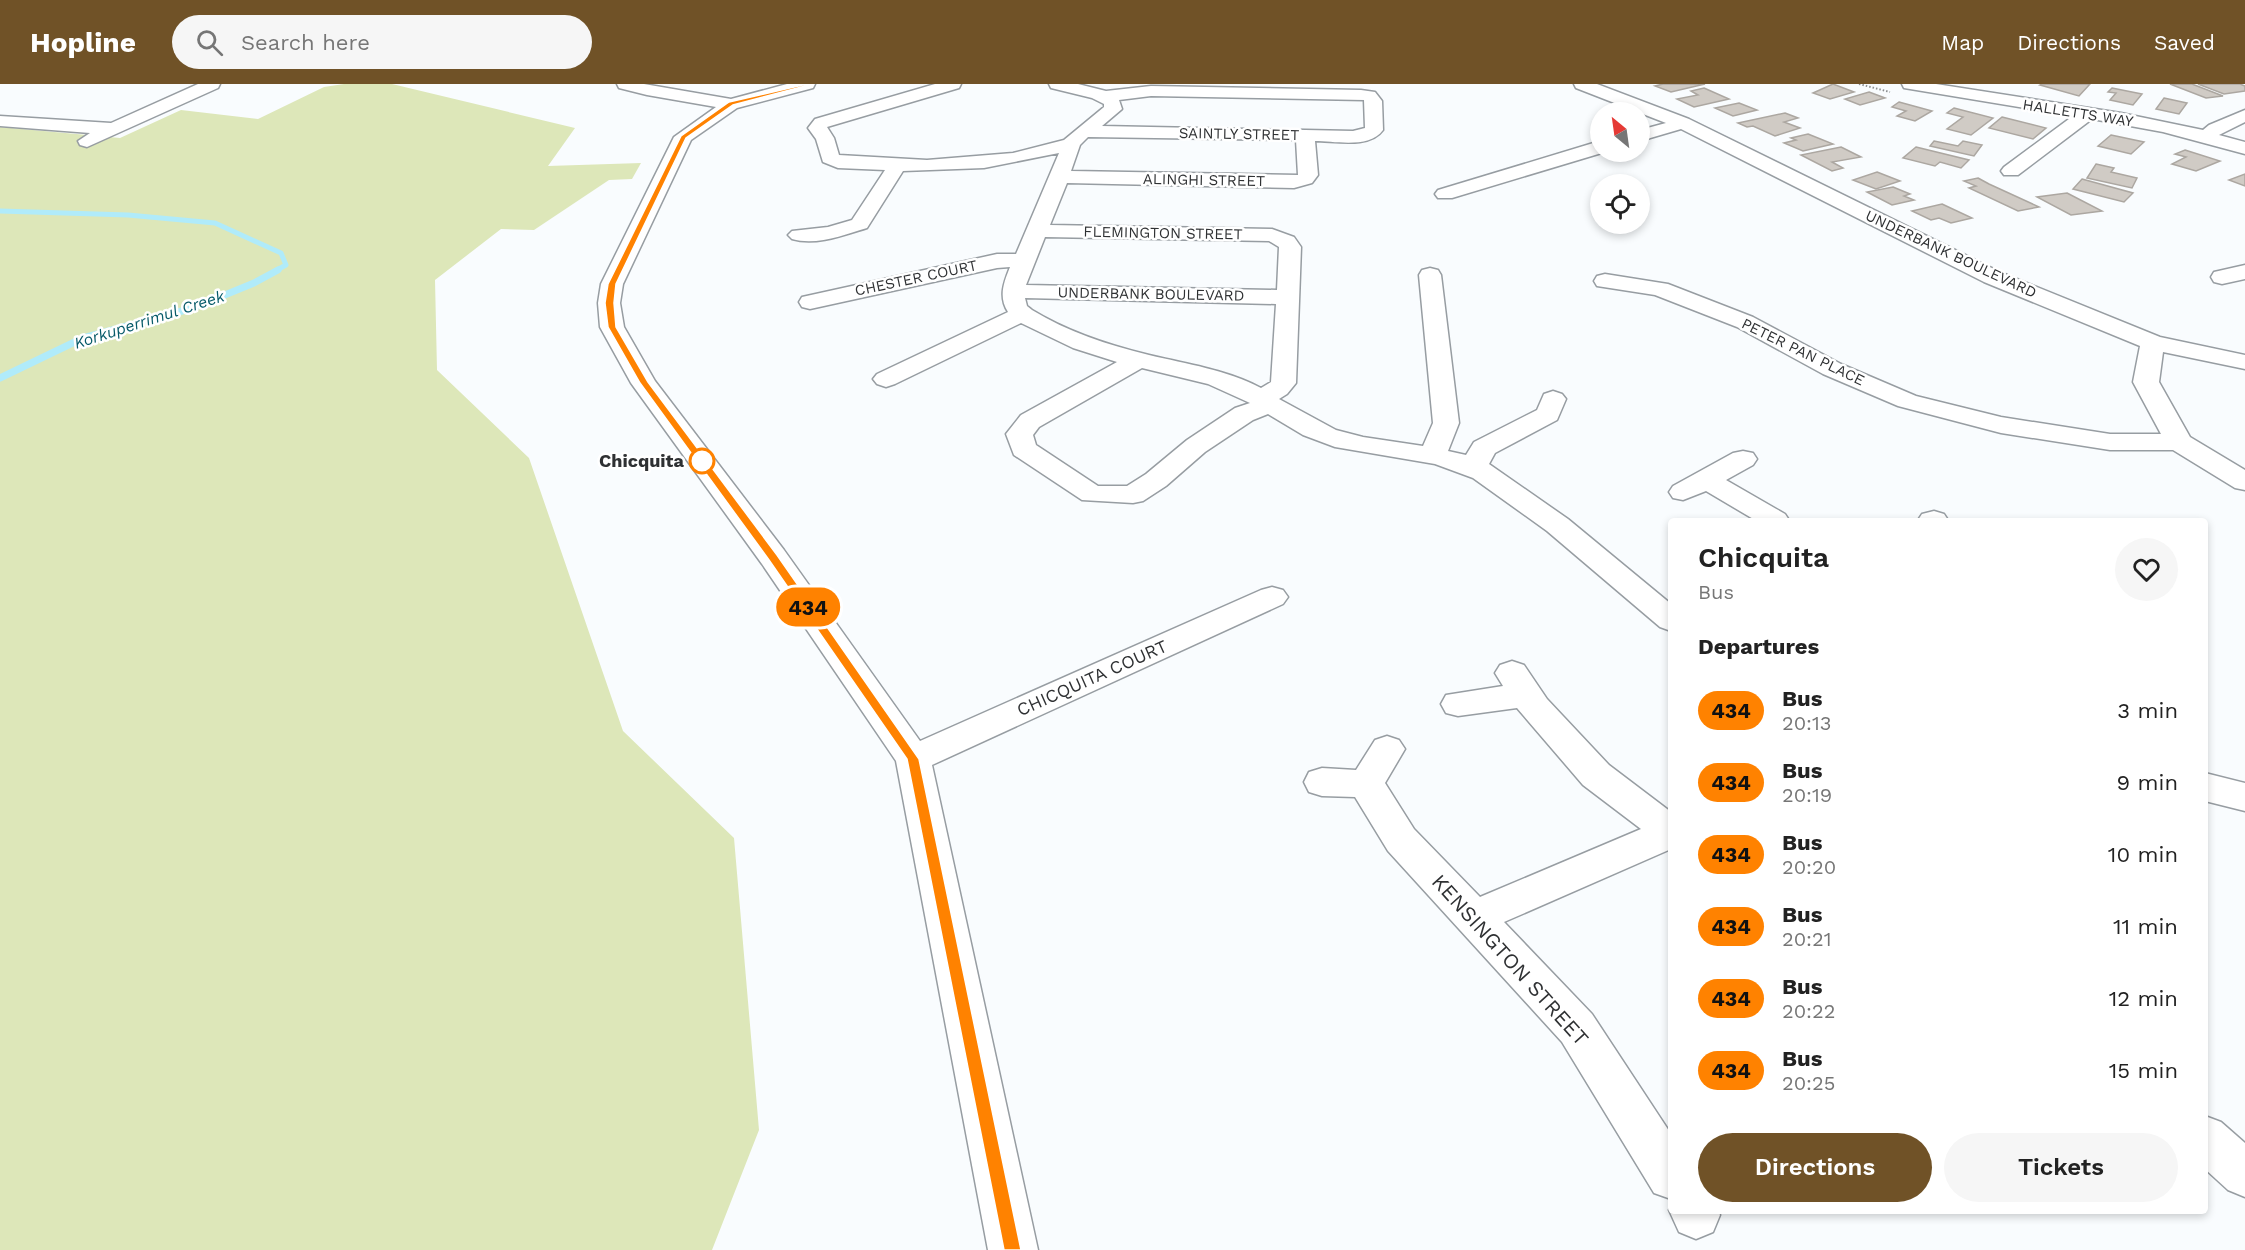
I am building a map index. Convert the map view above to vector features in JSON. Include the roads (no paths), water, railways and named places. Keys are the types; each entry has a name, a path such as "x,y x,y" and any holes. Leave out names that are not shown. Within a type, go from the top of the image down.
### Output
{"street":[{"path":"87,141 212,84"},
{"path":"625,84 647,90 731,104"},
{"path":"807,84 731,104 683,137 612,284 609,303 612,327 644,383 773,557 913,759 1013,1250"},
{"path":"953,84 831,118 821,123 817,128 825,138 830,158 838,162 897,166 938,167 994,163 1078,137"},
{"path":"1047,84 1052,91 1071,99 1108,103"},
{"path":"1057,84 1108,103"},
{"name":"UNDERBANK BOULEVARD","path":"1582,84 1683,123 1992,277 2153,343 2245,362"},
{"name":"HALLETTS WAY","path":"1910,84 1975,97 2088,114 2206,137 2245,148"},
{"name":"SAINTLY STREET","path":"1078,137 1368,135 1374,130 1373,100 1369,96 1344,93 1150,91 1108,103"},
{"path":"1018,303 1023,260 1058,177 1078,137 1108,103"},
{"path":"2011,171 2088,114"},
{"path":"2206,137 2215,129 2245,115"},
{"path":"0,121 112,129"},
{"path":"1650,133 1683,123"},
{"name":"ALINGHI STREET","path":"1058,177 1294,182 1305,179 1308,175 1305,135"},
{"path":"1444,194 1590,150"},
{"path":"799,235 829,233 860,224 897,166"},
{"name":"FLEMINGTON STREET","path":"1037,231 1272,235 1287,241 1290,247 1288,297"},
{"name":"CHESTER COURT","path":"810,302 997,261 1023,260"},
{"path":"2222,278 2245,272"},
{"path":"1430,275 1446,423 1433,454"},
{"name":"PETER PAN PLACE","path":"1605,281 1660,290 1745,322 1832,369 1907,401 2001,425 2109,442 2179,442"},
{"path":"1136,361 1030,421 1019,434 1023,449 1092,494 1132,495 1156,480 1196,446 1266,401 1278,390 1282,383 1288,297"},
{"name":"UNDERBANK BOULEVARD","path":"1018,303 1288,297"},
{"path":"1018,303 1084,346 1136,361 1220,379 1266,401 1314,430 1355,445 1433,454 1473,466 1547,516 1627,586 1668,618"},
{"path":"886,379 1018,303"},
{"path":"2153,343 2146,382 2179,442 2245,482"},
{"path":"1473,466 1484,448 1548,414 1553,399"},
{"path":"1743,459 1695,486 1770,518"},
{"name":"CHICQUITA COURT","path":"913,759 1272,597"},
{"path":"1458,704 1519,684 1535,708 1596,776 1668,830"},
{"path":"1322,783 1366,784 1387,749"},
{"name":"KENSINGTON STREET","path":"1366,784 1401,840 1577,1028 1668,1167"},
{"path":"2208,788 2245,796"},
{"path":"1474,917 1668,833"},
{"path":"2208,1141 2245,1174"}],"waterway":[{"name":"Korkuperrimul Creek","path":"0,211 128,215 215,223 281,253 286,265 275,271"},
{"name":"Korkuperrimul Creek","path":"0,378 83,338 193,308 254,283 278,270"}],"place":[{"name":"Chicquita","path":"702,461"}]}
